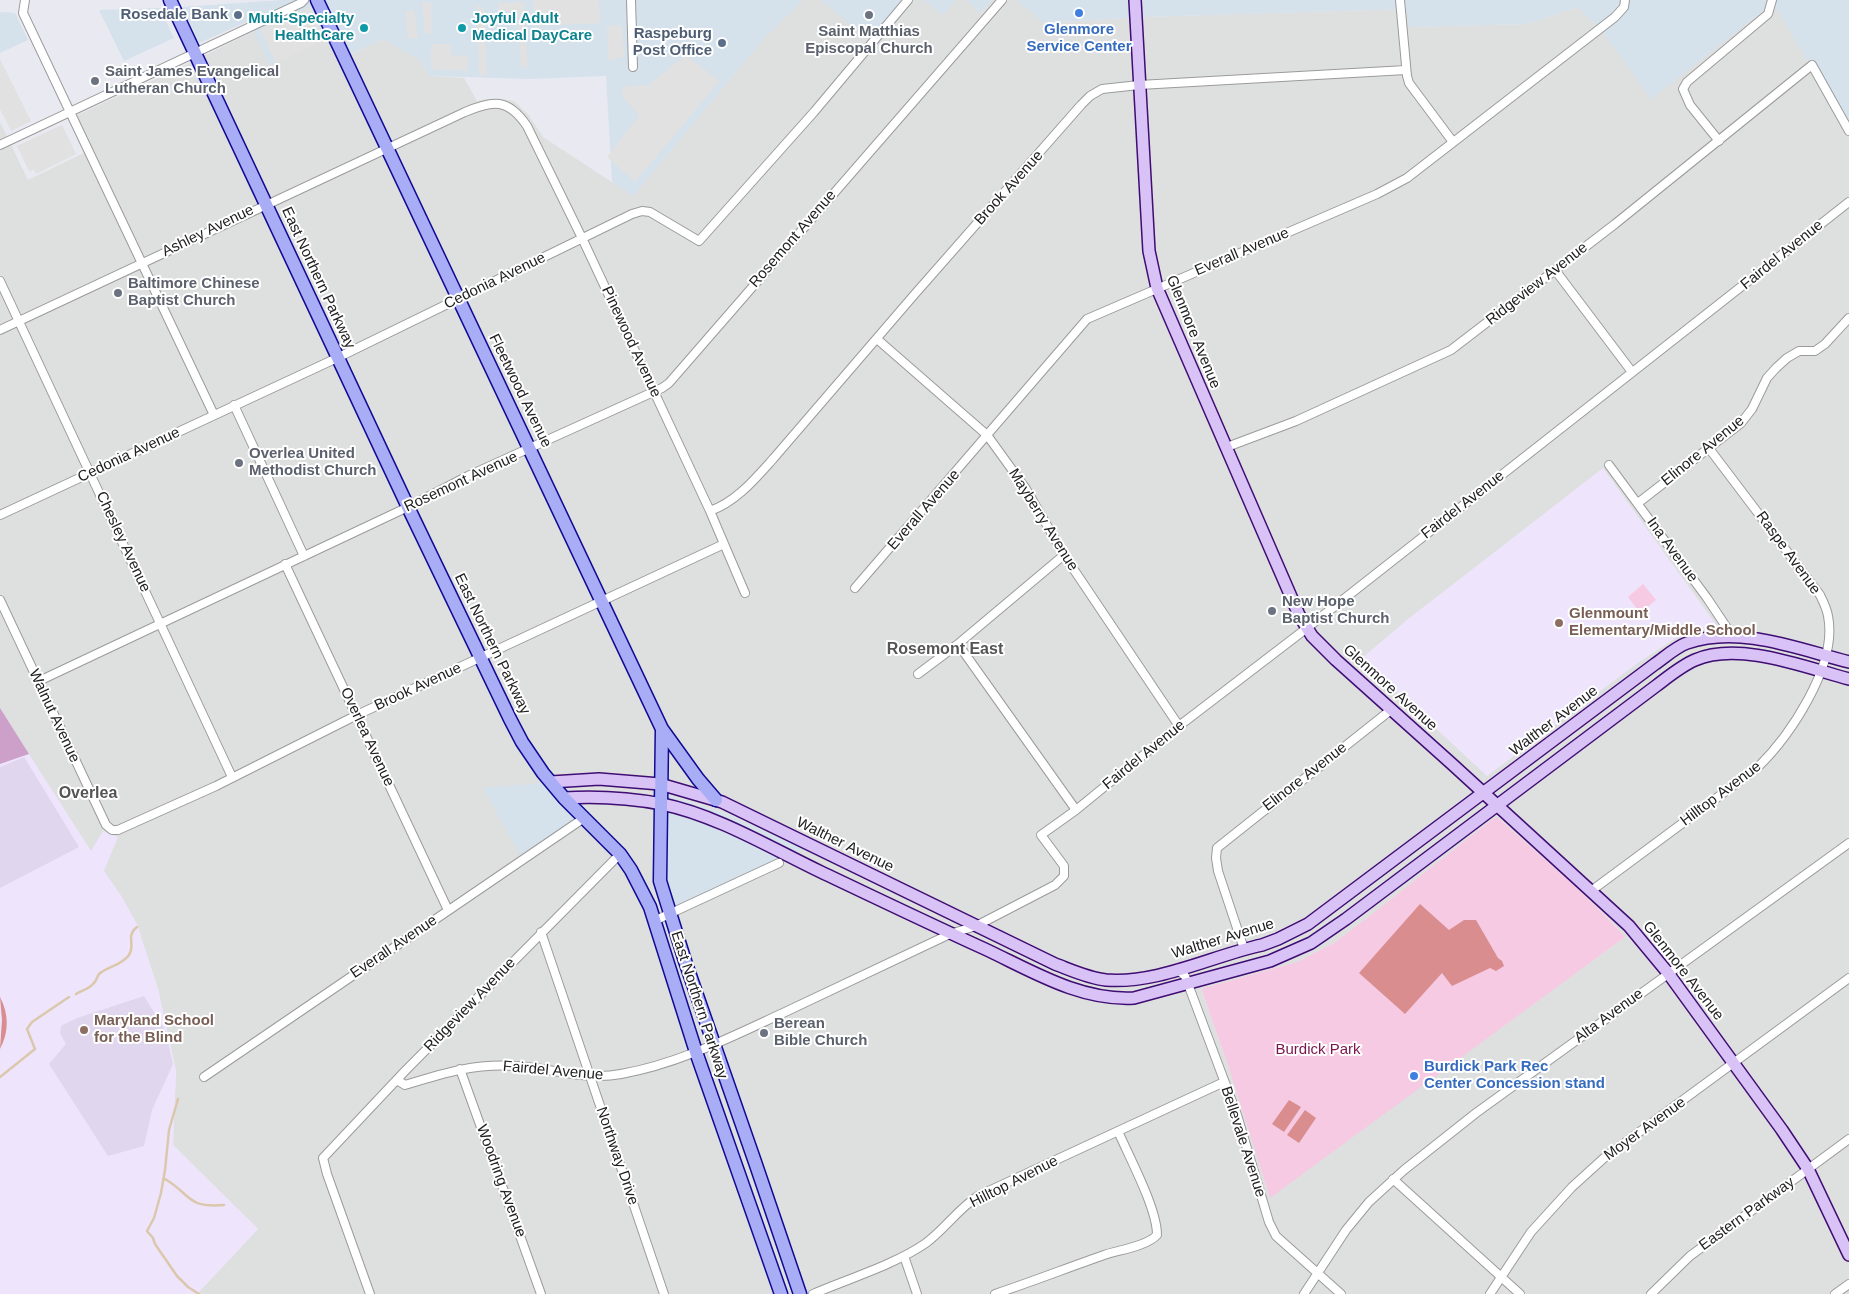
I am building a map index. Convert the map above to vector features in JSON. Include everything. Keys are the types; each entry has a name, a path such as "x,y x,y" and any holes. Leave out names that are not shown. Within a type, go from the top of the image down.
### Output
{"main road":[{"name":"East Northern Parkway","path":"170,0 337,358 480,659 522,742 564,798 620,854 641,888 650,907 696,1052 781,1294"},
{"name":"Fleetwood Avenue","path":"317,0 662,729 661,804"},
{"name":"Glenmore Avenue","path":"1135,0 1149,251 1157,288 1292,600 1307,628 1336,660 1629,926 1668,973 1782,1130 1808,1169 1849,1255"},
{"name":"Walther Avenue","path":"551,782 599,779 660,784 716,800 750,814 1055,964 1104,980 1146,978 1278,940 1313,921 1483,792 1670,653 1685,644 1700,639 1733,637 1767,641 1849,662"},
{"path":"564,798 596,797 661,804 704,818 732,829 950,934 1069,988 1104,998 1134,998 1270,961 1311,943 1346,920 1656,686 1695,660 1723,653 1739,653 1767,658 1849,679"},
{"path":"662,729 698,779 716,800"},
{"name":"East Northern Parkway","path":"661,804 660,881 714,1045 800,1294"},
{"path":"742,1184 760,1179"}],"street":[{"path":"25,0 23,13 214,415"},
{"path":"0,146 304,0"},
{"path":"631,0 633,67"},
{"name":"Cedonia Avenue","path":"0,515 337,358 582,238 642,211 656,215 699,241 814,112 908,0"},
{"name":"Rosemont Avenue","path":"39,681 408,507 468,476 531,449 669,383 1002,0"},
{"path":"1400,0 1406,76 1412,88 1452,142"},
{"name":"Everall Avenue","path":"855,588 1087,319 1394,186 1425,166 1452,142 1615,17 1624,7 1625,0"},
{"path":"1719,141 1690,105 1683,89 1687,82 1768,14 1772,0"},
{"name":"Ridgeview Avenue","path":"1227,447 1296,421 1451,350 1719,141 1812,65 1849,130"},
{"name":"Brook Avenue","path":"710,511 724,506 762,472 976,224 1090,96 1102,89 1140,85 1406,70"},
{"name":"Ashley Avenue","path":"0,330 265,204 478,106 488,103 500,104"},
{"name":"Pinewood Avenue","path":"500,104 509,107 518,114 527,126 654,391 710,511 745,593"},
{"name":"Fairdel Avenue","path":"397,1080 406,1085 460,1068 499,1065 589,1077 636,1072 714,1045 950,934 976,926 1055,885 1064,876 1064,866 1042,835 1849,202"},
{"path":"1555,270 1632,372"},
{"name":"Chesley Avenue","path":"0,281 232,777"},
{"name":"Elinore Avenue","path":"1638,504 1708,447 1741,423 1752,409 1767,378 1787,358 1799,352 1815,350 1820,347 1849,318"},
{"name":"Mayberry Avenue","path":"877,339 987,435 1026,489 1064,555 1179,726"},
{"path":"234,405 304,556"},
{"name":"Raspe Avenue","path":"1708,447 1820,595 1828,617 1829,630 1822,672"},
{"name":"Ina Avenue","path":"1609,465 1712,604 1733,637"},
{"name":"Brook Avenue","path":"112,830 124,828 216,786 357,715 480,659 600,600 724,544"},
{"path":"918,674 958,644 1064,555"},
{"name":"Overlea Avenue","path":"285,564 448,910"},
{"name":"Walnut Avenue","path":"0,600 98,810 108,828 112,830"},
{"path":"958,644 1076,810"},
{"name":"Hilltop Avenue","path":"1591,891 1757,768 1788,733 1807,702 1822,672"},
{"name":"Elinore Avenue","path":"1244,949 1218,871 1216,851 1219,846 1392,709"},
{"name":"Everall Avenue","path":"204,1077 584,818"},
{"name":"Alta Avenue","path":"1304,1294 1352,1223 1369,1202 1393,1180 1476,1113 1849,843"},
{"name":"Ridgeview Avenue","path":"370,1294 323,1158 541,932 620,854"},
{"path":"654,921 779,864"},
{"name":"Northway Drive","path":"541,932 664,1294"},
{"name":"Bellevale Avenue","path":"1178,969 1185,976 1237,1115 1269,1222 1276,1236 1341,1294"},
{"name":"Moyer Avenue","path":"1490,1294 1531,1232 1572,1187 1604,1158 1849,978"},
{"name":"Woodring Avenue","path":"460,1068 541,1294"},
{"name":"Hilltop Avenue","path":"813,1294 904,1256 934,1237 960,1210 978,1196 1224,1082"},
{"path":"995,1294 1143,1244 1153,1240 1157,1235 1155,1220 1148,1201 1118,1131"},
{"name":"Eastern Parkway","path":"1651,1294 1690,1256 1849,1139"},
{"path":"1393,1180 1520,1294"},
{"path":"904,1256 917,1294"},
{"path":"1835,1294 1849,1284"}],"shaded area":[{"path":"281,0 803,0 765,37 633,196 612,182 606,76 531,79 429,76 421,61 385,40 338,60 326,39 261,29 276,63 270,66 249,21 199,43 182,7"},
{"path":"533,0 599,0 600,23 535,26"},
{"path":"803,0 821,0 877,45 914,0 924,0 943,15 956,0 966,0 981,13 992,0 1017,0 1045,23 1143,17 1407,9 1409,27 1527,24 1578,7 1603,32 1651,98 1773,3 1849,131 1849,1294 197,1294 258,1229 173,1145 176,1071 158,989 137,924 0,709 0,122 28,180 84,153 69,119 254,31 270,65 326,39 339,60 385,40 421,61 429,76 464,78 477,101 501,99 514,101 528,114 543,137 633,196 765,37","holes":["1603,469 1717,626 1677,637 1639,662 1362,659 1407,620","662,793 724,813 803,849 774,865","1494,818 1498,818 1571,883 1625,937 1270,1197 1229,1068 1202,992 1204,988 1297,962 1334,943"]},
{"path":"821,0 914,0 877,46"},
{"path":"924,0 956,0 943,15"},
{"path":"966,0 992,0 981,13"},
{"path":"1017,0 1849,0 1849,131 1773,3 1651,99 1603,32 1578,7 1527,24 1409,27 1406,9 1143,17 1044,23"},
{"path":"422,2 431,2 432,33 425,34"},
{"path":"524,2 528,67 521,67 518,11 499,12 498,3"},
{"path":"477,5 484,9 487,75 479,76"},
{"path":"310,7 326,39 276,63 260,29"},
{"path":"160,8 174,38 124,61 99,10"},
{"path":"414,10 418,38 408,39 405,11"},
{"path":"0,12 15,13 28,40 0,53"},
{"path":"622,25 624,57 608,61 607,26"},
{"path":"431,44 450,44 451,56 468,55 467,71 431,69"},
{"path":"685,55 720,81 635,182 607,157 639,115 622,96 623,86 649,85"},
{"path":"0,59 31,121 11,131 0,109"},
{"path":"62,125 76,154 36,174 34,170 29,171 17,146"},
{"name":"Glenmount Elementary/Middle School","path":"1603,468 1717,626 1677,637 1639,662 1487,776 1361,659 1407,620"},
{"path":"0,708 29,754 0,764"},
{"name":"Maryland School for the Blind","path":"0,709 91,851 103,831 118,837 104,871 122,897 137,924 158,989 176,1071 173,1145 258,1229 197,1294 0,1294"},
{"path":"24,757 79,847 0,888 0,767"},
{"path":"554,782 585,818 523,860 483,788"},
{"path":"661,793 724,813 804,849 774,865 670,913 661,876"},
{"path":"1420,904 1449,930 1464,920 1476,920 1504,966 1496,971 1490,968 1452,986 1442,973 1405,1014 1359,973"},
{"path":"144,996 165,1030 173,1064 152,1110 144,1146 108,1156 49,1064 66,1044 60,1033 61,1026 77,1018"},
{"path":"0,997 7,1023 0,1049 2,1020"},
{"path":"1289,1100 1301,1107 1284,1132 1272,1124"},
{"path":"1305,1110 1316,1118 1299,1143 1287,1135"}],"green space":[{"path":"1643,584 1656,600 1640,613 1628,597"},
{"name":"Burdick Park","path":"1494,818 1498,818 1563,876 1625,937 1270,1198 1229,1068 1202,991 1204,988 1297,962 1334,943"}],"waterway":[{"path":"76,994 91,986 103,971 126,959 132,948 131,937 133,930 137,927"},
{"path":"0,1077 35,1049 27,1029 32,1022 69,997"},
{"path":"178,1099 169,1130 161,1193 154,1218 147,1231 177,1276 188,1287 199,1294"},
{"path":"165,1179 196,1202 224,1205"}],"place":[{"name":"Glenmore Service Center","path":"1079,13"},
{"name":"Rosedale Bank","path":"238,15"},
{"name":"Saint Matthias Episcopal Church","path":"869,15"},
{"name":"Multi-Specialty HealthCare","path":"364,28"},
{"name":"Joyful Adult Medical DayCare","path":"462,28"},
{"name":"Raspeburg Post Office","path":"722,43"},
{"name":"Saint James Evangelical Lutheran Church","path":"95,81"},
{"name":"Baltimore Chinese Baptist Church","path":"118,293"},
{"name":"Overlea United Methodist Church","path":"239,463"},
{"name":"New Hope Baptist Church","path":"1272,611"},
{"name":"Glenmount Elementary/Middle School","path":"1559,623"},
{"name":"Maryland School for the Blind","path":"84,1030"},
{"name":"Berean Bible Church","path":"764,1033"},
{"name":"Burdick Park Rec Center Concession stand","path":"1414,1076"}],"district":[{"name":"Rosemont East","path":"945,650"},
{"name":"Overlea","path":"88,794"}]}
